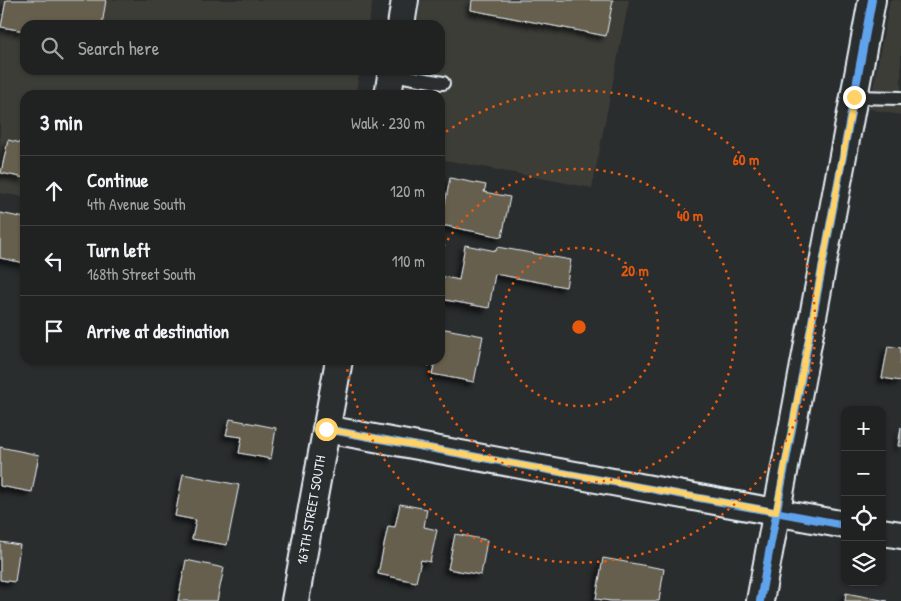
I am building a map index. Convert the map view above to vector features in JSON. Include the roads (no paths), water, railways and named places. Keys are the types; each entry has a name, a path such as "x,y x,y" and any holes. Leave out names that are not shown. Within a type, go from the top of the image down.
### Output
{"street":[{"path":"402,20 406,0"},
{"path":"760,601 872,0"},
{"name":"167TH STREET SOUTH","path":"295,601 338,365"},
{"path":"326,429 841,524"},
{"path":"886,533 901,535"}],"lane":[{"path":"391,80 442,83"},
{"path":"854,97 901,98"}]}
